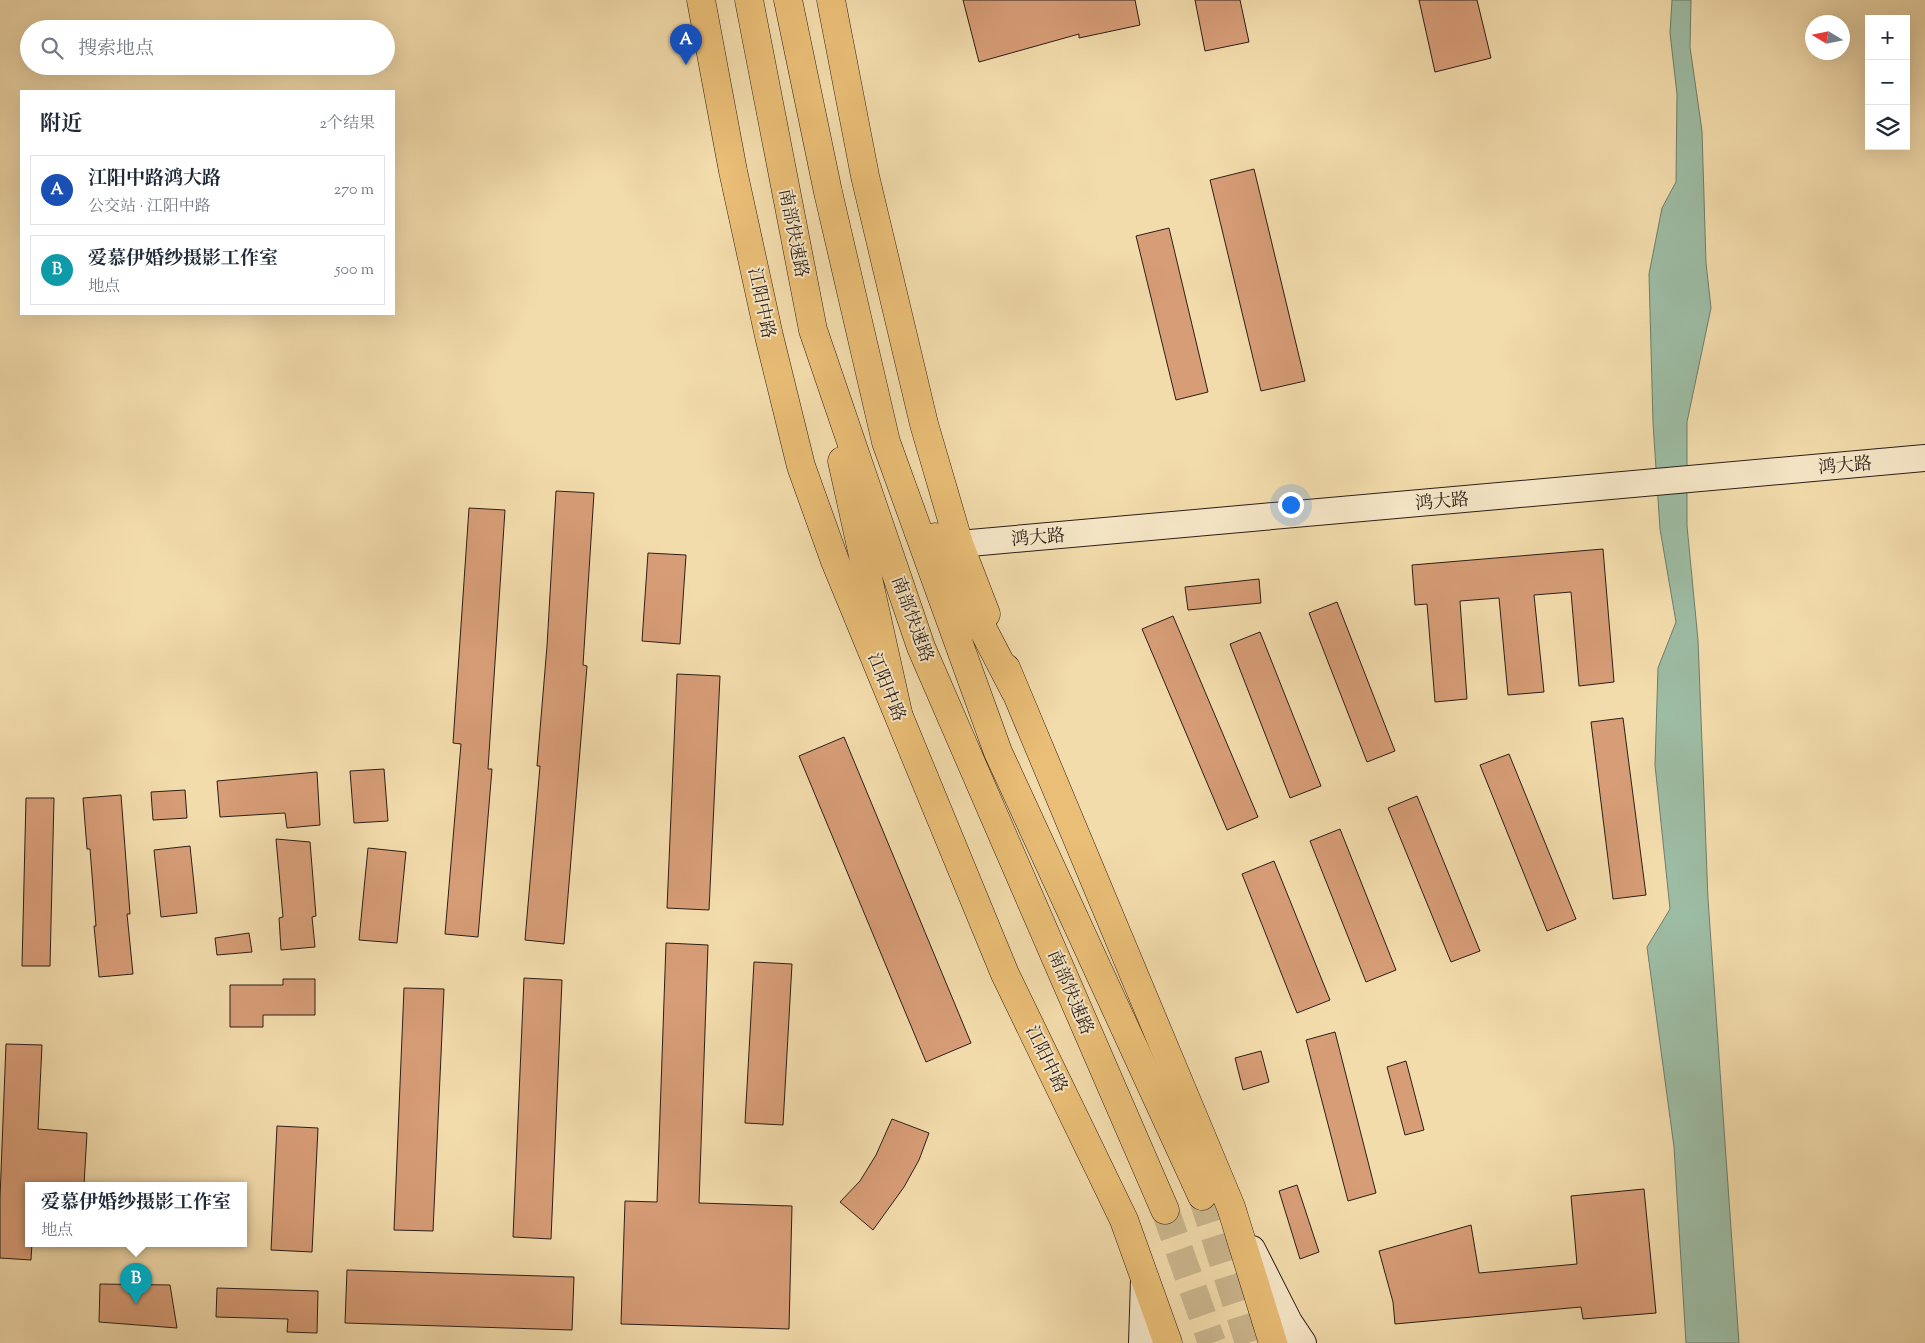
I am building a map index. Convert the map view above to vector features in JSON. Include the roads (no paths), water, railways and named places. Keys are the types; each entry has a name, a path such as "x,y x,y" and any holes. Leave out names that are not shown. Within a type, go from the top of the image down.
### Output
{"main road":[{"name":"江阳中路","path":"701,0 733,171 769,336 801,466 835,561 1005,974 1124,1220 1168,1343"},
{"name":"南部快速路","path":"749,0 813,330 921,647 1165,1210"},
{"name":"南部快速路","path":"788,0 828,192 886,442 998,752 1202,1196"},
{"path":"831,0 867,186 924,424 959,544 1015,691 1231,1207 1273,1343"},
{"path":"813,330 898,713"},
{"path":"886,442 1015,691"}],"street":[{"name":"鸿大路","path":"959,544 1925,458"},
{"path":"1231,1207 1289,1322 1303,1343"},
{"path":"1142,1343 1144,1274"}],"tunnel":[{"path":"1202,1196 1249,1343"},
{"path":"1165,1210 1212,1343"}],"place":[{"name":"江阳中路鸿大路","path":"686,65"},
{"name":"爱慕伊婚纱摄影工作室","path":"136,1304"}]}
